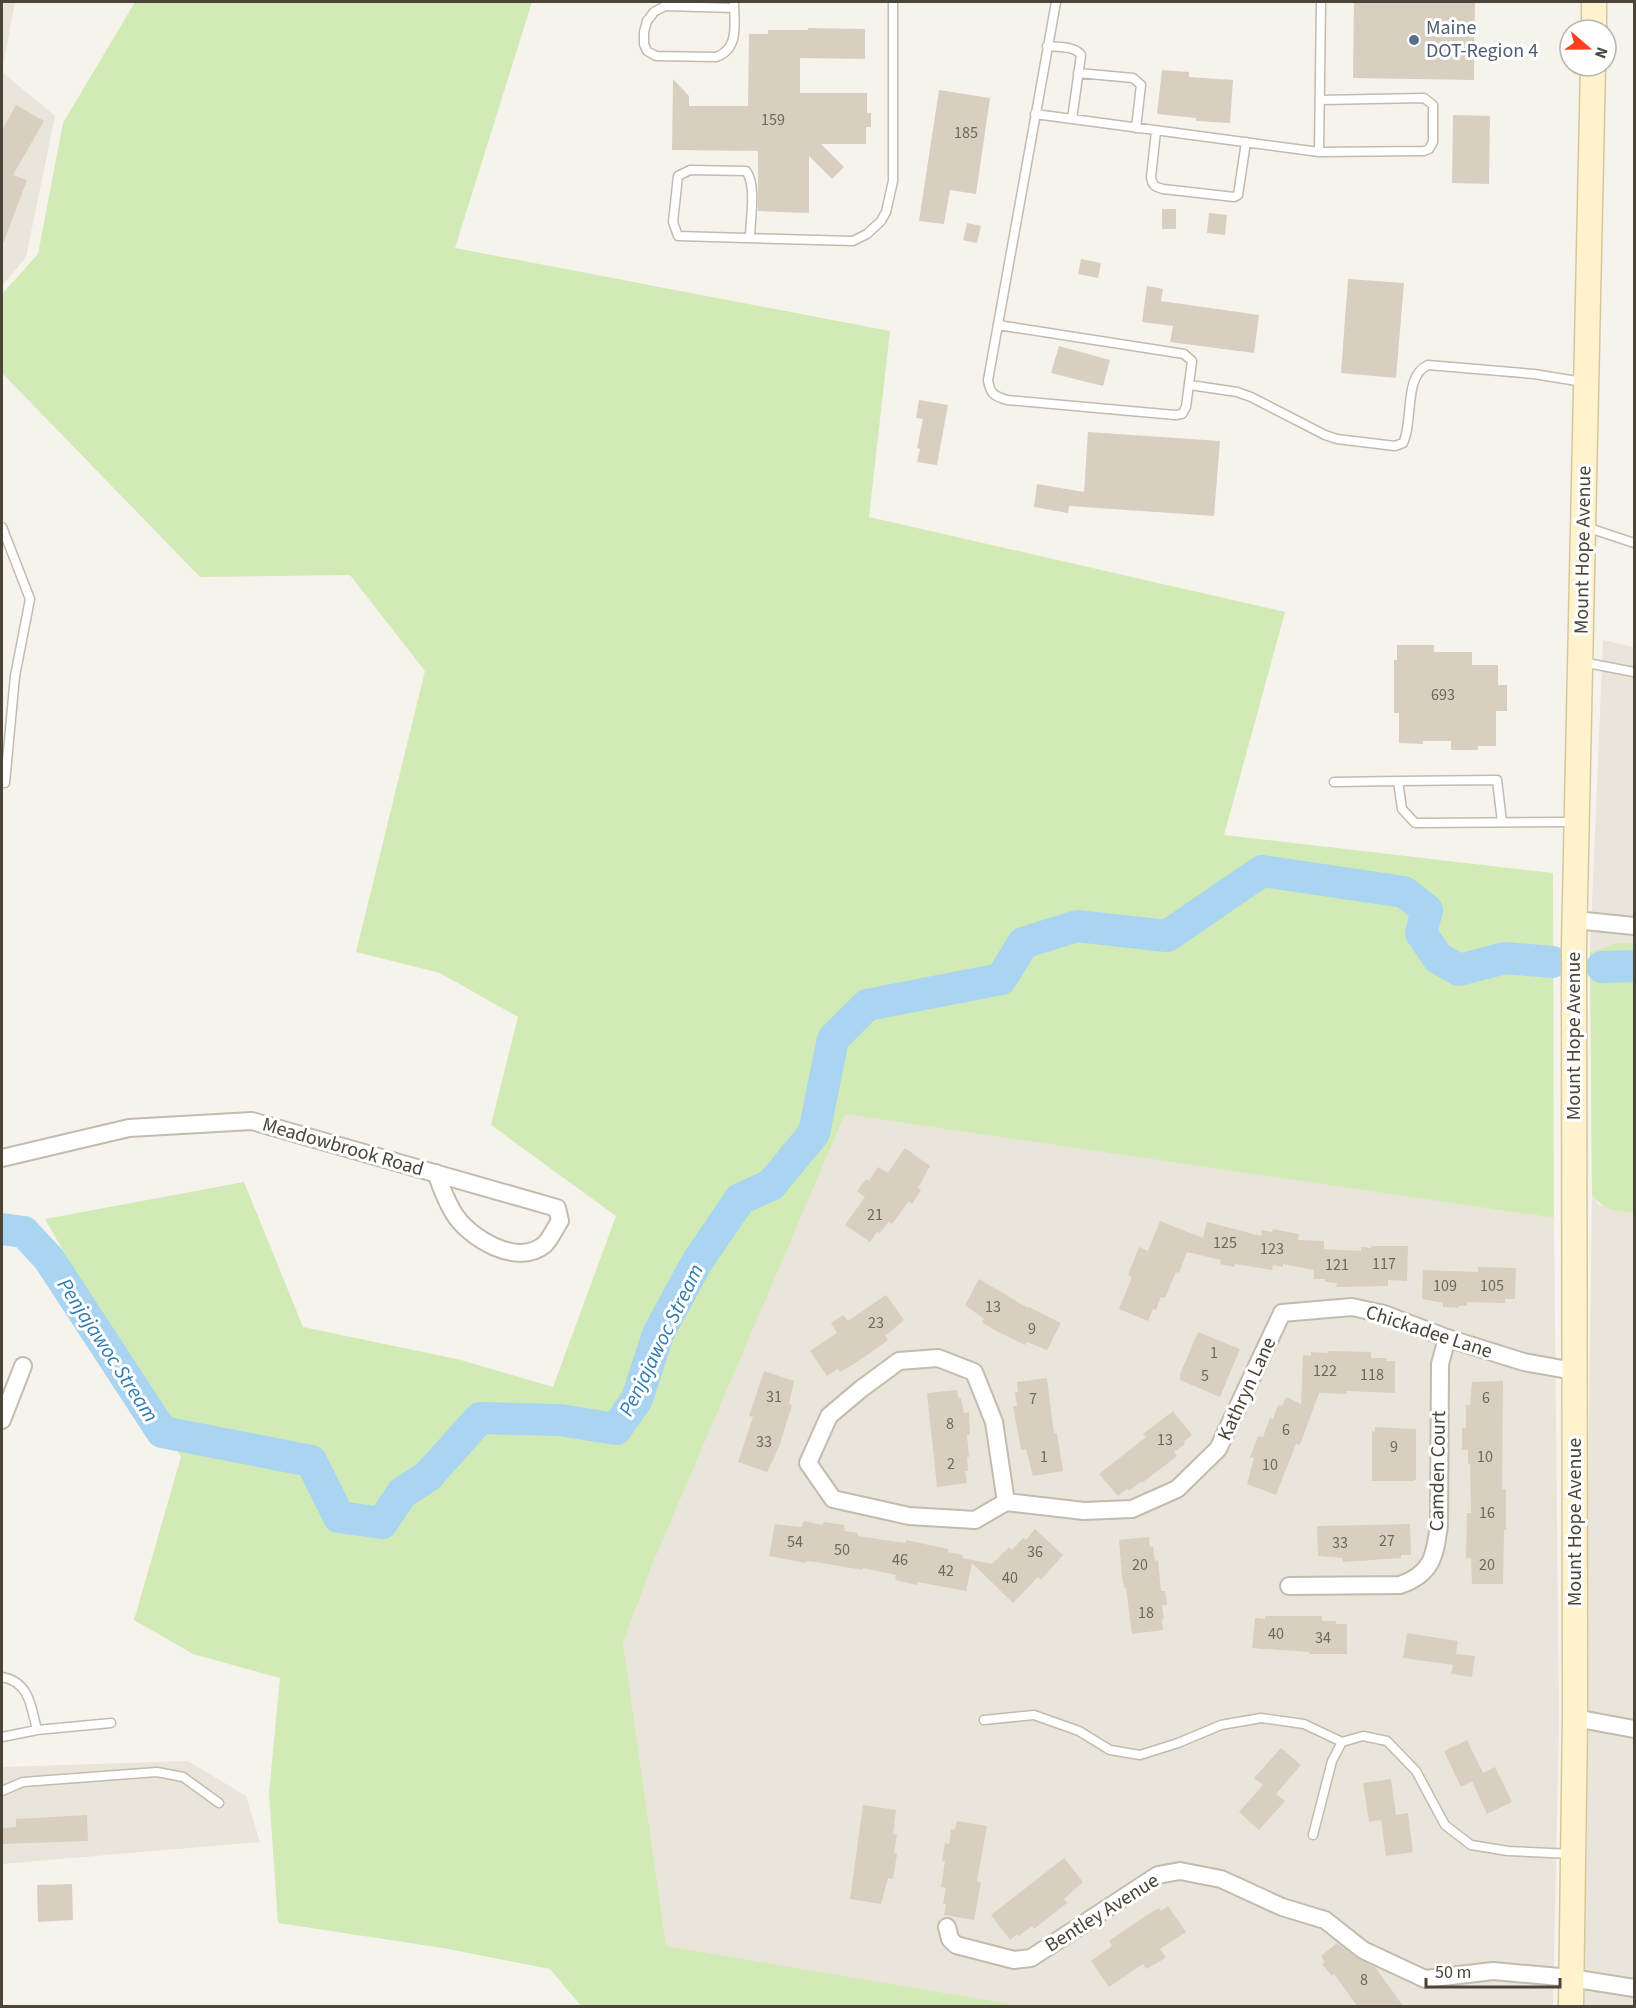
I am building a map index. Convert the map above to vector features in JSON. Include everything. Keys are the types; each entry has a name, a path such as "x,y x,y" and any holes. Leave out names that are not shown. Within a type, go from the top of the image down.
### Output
{"street":[{"path":"1594,2 1594,18"},
{"name":"Mount Hope Avenue","path":"1571,2007 1575,1718 1575,920 1593,78"},
{"path":"1575,920 1635,926"},
{"name":"Meadowbrook Road","path":"2,1158 129,1128 252,1121 436,1173 557,1208 560,1221 544,1245 522,1254 497,1249 470,1231 454,1214 436,1173"},
{"name":"Chickadee Lane","path":"1282,1313 1352,1307 1384,1314 1447,1338 1524,1362 1574,1371"},
{"name":"Kathryn Lane","path":"1006,1502 1084,1511 1132,1509 1177,1489 1218,1449 1282,1313"},
{"name":"Camden Court","path":"1289,1586 1400,1585 1415,1580 1429,1566 1436,1550 1438,1525 1440,1364 1447,1338"},
{"path":"938,1358 974,1372 994,1422 1006,1502 975,1520 909,1516 833,1499 808,1463 829,1416 861,1389 899,1361 938,1358"},
{"path":"2,1420 23,1366"},
{"path":"1575,1718 1635,1729"},
{"name":"Bentley Avenue","path":"946,1927 950,1939 956,1945 1014,1960 1031,1958 1158,1875 1180,1871 1221,1879 1282,1907 1325,1920 1363,1950 1425,1978 1493,1971 1571,1978 1635,1988"}],"lane":[{"path":"750,238 752,186 751,177 746,171 690,170 678,176 673,222 678,236 853,241 867,234 881,221 886,212 893,181 893,2"},
{"path":"998,325 1184,354 1192,361 1186,407 1182,414 1175,416 1007,400 995,397 990,392 988,380 1056,2"},
{"path":"1319,152 1321,2"},
{"path":"734,5 734,42 725,55 716,57 656,56 647,51 644,44 647,21 654,12 665,6 734,5"},
{"path":"1047,46 1078,51 1081,56 1072,119"},
{"path":"1078,73 1133,78 1138,81 1141,85 1136,128"},
{"path":"1035,114 1319,152 1424,151 1429,149 1432,142 1433,105 1424,98 1320,100"},
{"path":"1156,131 1151,177 1152,183 1163,189 1234,197 1238,195 1246,142"},
{"path":"1190,385 1237,392 1251,397 1331,437 1395,446 1403,443 1407,435 1413,382 1416,374 1428,365 1534,374 1586,382"},
{"path":"1583,526 1635,543"},
{"path":"2,527 30,599 15,676 5,783 2,783"},
{"path":"1580,662 1635,672"},
{"path":"1334,782 1497,780 1502,822"},
{"path":"1398,781 1402,809 1415,823 1577,822"},
{"path":"2,1677 20,1684 27,1694 38,1730"},
{"path":"984,1720 1034,1715 1079,1731 1110,1750 1140,1755 1178,1743 1221,1725 1261,1718 1304,1724 1342,1742 1363,1736 1387,1741 1416,1771 1445,1825 1471,1845 1508,1851 1573,1854"},
{"path":"2,1737 38,1730 111,1723"},
{"path":"1313,1835 1332,1761 1342,1742"},
{"path":"2,1791 23,1782 157,1772 183,1777 219,1803"}],"shaded area":[{"path":"2,2 15,2 2,72"},
{"path":"2,72 55,116 26,257 2,286"},
{"path":"1603,640 1634,647 1634,943 1617,943 1590,952"},
{"path":"845,1113 1554,1218 1559,1723 1553,2006 1023,2006 666,1947 643,1804 623,1643 651,1568"},
{"path":"1592,1195 1599,1205 1634,1213 1634,2006 1581,2006"},
{"path":"188,1761 246,1796 260,1842 2,1864 2,1767"}],"green space":[{"path":"135,2 532,2 455,248 890,331 869,517 1285,612 1224,835 1553,873 1554,1218 845,1114 651,1568 623,1643 666,1946 1023,2006 581,2006 550,1969 443,1948 278,1923 269,1793 280,1678 193,1654 134,1620 181,1457 45,1219 244,1182 303,1327 461,1360 553,1387 616,1216 491,1125 518,1017 440,973 356,952 425,671 350,575 200,577 2,373 2,294 38,254 63,123"},
{"path":"1617,943 1634,943 1634,1213 1606,1207 1592,1195 1590,952"}],"building":[{"name":"Maine DOT-Region 4","path":"1354,2 1475,3 1474,80 1353,78"},
{"path":"808,28 865,29 865,59 800,58 800,93 867,93 867,113 871,113 871,127 866,127 866,144 821,144 844,167 832,179 809,156 809,213 758,211 758,151 672,150 673,79 689,96 689,106 748,106 749,34 768,34 768,30 808,30"},
{"path":"1162,70 1189,72 1189,77 1233,80 1230,123 1196,121 1196,118 1157,114"},
{"path":"939,90 990,98 976,194 950,190 944,224 919,221"},
{"path":"16,105 44,121 13,175 27,180 3,244 2,130"},
{"path":"1453,115 1490,116 1489,184 1452,183"},
{"path":"1162,209 1176,209 1176,229 1162,229"},
{"path":"1209,213 1227,215 1225,235 1207,233"},
{"path":"967,223 981,226 977,243 963,240"},
{"path":"1081,259 1101,263 1098,278 1078,274"},
{"path":"1348,279 1404,283 1396,378 1341,373"},
{"path":"1147,286 1163,289 1161,301 1259,315 1254,353 1170,342 1173,326 1142,322"},
{"path":"1059,346 1110,360 1103,386 1051,373"},
{"path":"919,400 948,405 937,465 917,462 920,449 917,448 923,419 916,418"},
{"path":"1088,432 1220,441 1214,516 1069,506 1068,513 1034,507 1037,484 1084,492"},
{"path":"1397,645 1434,645 1434,652 1472,652 1472,665 1498,665 1498,685 1507,685 1507,711 1496,711 1496,746 1478,746 1478,750 1451,750 1451,741 1423,741 1423,744 1399,743 1399,713 1394,713 1394,660 1397,660"},
{"path":"905,1148 930,1166 918,1188 921,1190 912,1204 909,1201 892,1224 889,1221 870,1242 845,1225 865,1197 857,1191 866,1179 869,1181 878,1167 888,1173"},
{"path":"1160,1221 1203,1238 1207,1222 1261,1236 1262,1230 1272,1232 1273,1229 1299,1234 1298,1240 1324,1241 1324,1249 1361,1251 1361,1247 1408,1246 1407,1281 1388,1280 1388,1286 1336,1287 1337,1283 1325,1282 1325,1279 1314,1279 1314,1270 1283,1264 1283,1267 1273,1265 1272,1270 1235,1264 1234,1267 1220,1264 1221,1260 1187,1252 1179,1273 1176,1272 1165,1298 1161,1297 1148,1321 1119,1309 1132,1277 1128,1275 1139,1247 1148,1251"},
{"path":"1478,1267 1516,1268 1515,1299 1505,1299 1505,1303 1467,1302 1467,1306 1458,1308 1443,1307 1443,1303 1422,1299 1423,1270 1478,1272"},
{"path":"979,1279 1028,1308 1061,1323 1047,1350 1027,1342 1025,1345 996,1331 982,1322 984,1319 965,1305"},
{"path":"886,1295 904,1320 885,1336 888,1340 852,1365 840,1372 838,1369 827,1376 810,1351 837,1333 831,1323 843,1315 848,1321"},
{"path":"1198,1332 1240,1349 1220,1397 1180,1380 1180,1374"},
{"path":"1328,1351 1371,1352 1371,1358 1386,1358 1386,1361 1395,1361 1395,1393 1346,1391 1346,1394 1319,1393 1300,1445 1296,1444 1276,1495 1247,1484 1254,1458 1250,1457 1258,1436 1263,1437 1278,1405 1282,1406 1286,1397 1301,1404 1303,1355 1311,1356 1311,1352 1328,1353"},
{"path":"764,1371 794,1381 789,1404 792,1405 779,1447 767,1472 738,1462 753,1417 749,1416"},
{"path":"1047,1378 1054,1433 1057,1433 1063,1471 1033,1476 1026,1449 1021,1450 1013,1406 1017,1406 1015,1393 1018,1392 1017,1382"},
{"path":"1503,1381 1502,1489 1506,1489 1506,1530 1504,1530 1503,1584 1472,1584 1471,1558 1466,1558 1467,1513 1471,1513 1470,1464 1468,1464 1468,1450 1462,1450 1462,1428 1466,1428 1466,1405 1470,1405 1472,1382"},
{"path":"957,1390 964,1413 969,1412 970,1435 967,1435 969,1457 967,1457 968,1471 965,1471 967,1483 937,1487 927,1393"},
{"path":"1173,1411 1192,1435 1174,1452 1177,1456 1142,1483 1129,1491 1127,1489 1118,1496 1099,1474 1146,1437 1143,1434"},
{"path":"1375,1427 1416,1429 1416,1479 1413,1481 1372,1481 1372,1431 1375,1432"},
{"path":"804,1521 822,1525 824,1522 844,1525 845,1531 858,1533 858,1536 905,1543 906,1540 948,1549 948,1552 963,1555 962,1558 992,1564 1009,1547 1012,1550 1023,1538 1026,1540 1035,1529 1063,1555 1041,1580 1038,1577 1013,1603 972,1563 966,1591 918,1582 917,1585 895,1580 896,1575 863,1568 863,1570 806,1561 806,1563 769,1556 775,1524 801,1527"},
{"path":"1410,1524 1411,1555 1401,1555 1401,1558 1343,1562 1343,1558 1318,1556 1317,1526"},
{"path":"1149,1537 1155,1561 1158,1560 1161,1591 1165,1591 1167,1605 1162,1605 1163,1630 1132,1634 1126,1588 1124,1588 1122,1577 1119,1540"},
{"path":"1265,1616 1322,1616 1322,1621 1347,1624 1347,1654 1309,1654 1309,1652 1252,1648 1255,1618 1265,1619"},
{"path":"1407,1633 1458,1641 1456,1654 1475,1656 1472,1677 1451,1674 1453,1665 1403,1658"},
{"path":"1467,1740 1483,1773 1495,1767 1512,1802 1487,1814 1472,1781 1461,1787 1444,1751"},
{"path":"1281,1748 1301,1765 1276,1794 1285,1801 1259,1830 1239,1812 1263,1785 1254,1778"},
{"path":"1391,1779 1396,1815 1408,1813 1413,1852 1386,1856 1381,1820 1369,1822 1363,1783"},
{"path":"863,1805 896,1810 893,1834 897,1835 894,1853 897,1854 893,1879 888,1878 881,1904 850,1899"},
{"path":"87,1815 88,1841 2,1844 2,1828 16,1827 16,1819"},
{"path":"957,1821 987,1826 977,1881 981,1882 974,1920 944,1915 946,1904 943,1904 946,1888 941,1887 945,1861 942,1861 945,1843 949,1844 951,1829 955,1830"},
{"path":"1064,1858 1083,1882 1064,1899 1067,1903 1034,1929 1032,1926 1010,1940 991,1915"},
{"path":"72,1884 73,1920 38,1922 37,1885"},
{"path":"1168,1906 1186,1932 1160,1949 1166,1957 1159,1962 1146,1969 1143,1964 1109,1987 1091,1961 1112,1946 1109,1941 1145,1916"},
{"path":"1337,1943 1357,1958 1375,1967 1404,2007 1358,2007 1334,1974 1332,1976 1322,1964 1325,1962 1321,1956"}],"waterway":[{"name":"Penjajawoc Stream","path":"2,1229 24,1232 49,1259 162,1432 311,1461 339,1517 382,1523 402,1493 428,1476 480,1418 560,1420 616,1429 637,1399 658,1334 697,1262 740,1199 771,1185 814,1133 833,1039 867,1005 1001,979 1023,943 1077,926 1167,936 1262,871 1404,892 1427,910 1421,933 1438,958 1459,970 1505,958 1552,962"},
{"name":"Penjajawoc Stream","path":"1602,967 1634,966"}],"place":[{"name":"Maine DOT-Region 4","path":"1414,40"}]}
